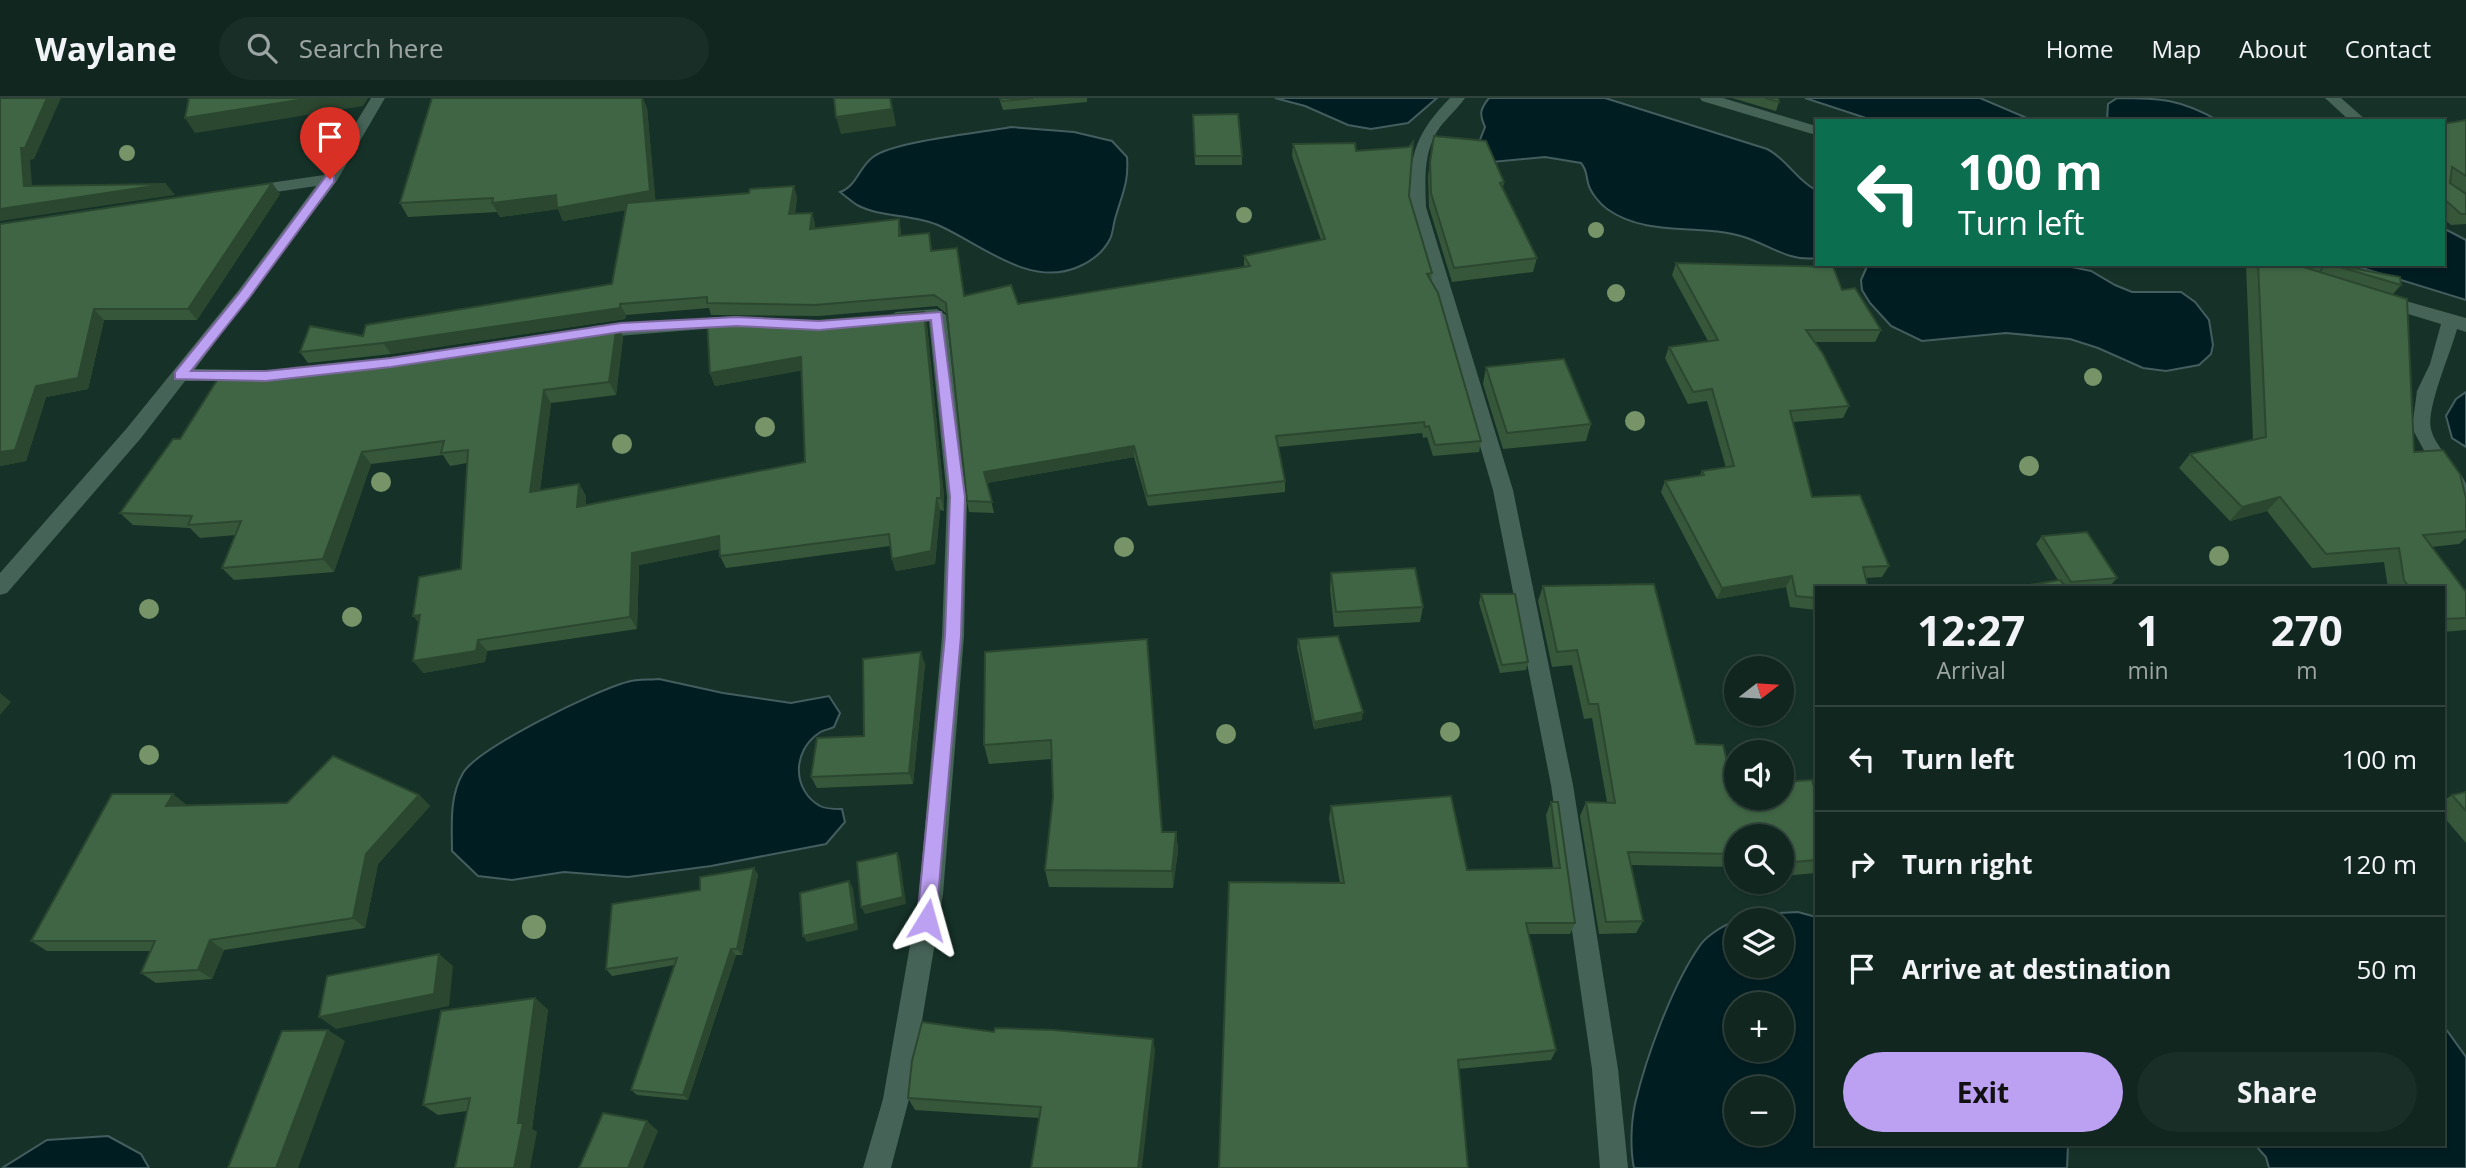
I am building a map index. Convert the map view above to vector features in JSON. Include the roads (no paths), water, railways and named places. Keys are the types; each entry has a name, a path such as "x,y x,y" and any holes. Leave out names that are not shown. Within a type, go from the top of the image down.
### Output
{"street":[{"path":"0,587 134,433 244,295 330,179 378,98"},
{"path":"1458,98 1435,121 1422,143 1417,169 1419,207 1503,490 1562,785 1605,1069 1614,1168"},
{"path":"1707,98 1815,131"},
{"path":"2332,98 2358,119"},
{"path":"238,192 330,179"},
{"path":"2362,295 2461,323 2426,391 2421,428 2442,467 2466,498"},
{"path":"877,1168 896,1099 931,894 953,636 957,497 937,315 881,319"},
{"path":"572,335 677,324 750,323"},
{"path":"180,375 266,376"}],"water":[{"path":"1275,98 1437,98 1408,123 1371,129 1348,125 1305,106"},
{"path":"1489,98 1605,98 1767,149 1815,189 1815,258 1797,258 1727,233 1657,227 1623,218 1607,209 1596,198 1581,163 1545,157 1492,162 1478,145 1485,127 1481,112"},
{"path":"1805,98 1980,98 2029,119 1869,119"},
{"path":"2117,98 2170,101 2215,119 2107,119 2108,104"},
{"path":"1011,127 1074,132 1112,141 1127,157 1126,181 1111,237 1088,262 1060,272 1024,268 989,253 940,226 919,219 866,209 840,192 850,185 868,161 884,151 918,142"},
{"path":"2445,229 2466,240 2466,300 2356,266 2445,266"},
{"path":"1867,266 2067,266 2091,271 2132,292 2181,292 2195,302 2209,320 2213,345 2211,354 2199,365 2166,371 2143,368 2070,339 2006,333 1922,341 1891,326 1870,303 1862,290 1861,280"},
{"path":"2466,392 2466,447 2452,438 2446,416 2456,399"},
{"path":"659,679 723,693 791,703 829,696 840,713 834,727 821,732 810,741 800,760 799,770 800,781 811,799 822,807 842,809 845,822 826,844 711,866 628,877 564,872 512,880 478,876 452,851 455,792 463,773 473,762 513,735 590,696 627,682"},
{"path":"1794,912 1815,917 1815,1146 2068,1146 2067,1168 1634,1168 1632,1136 1635,1104 1653,1043 1691,960 1701,944 1724,926 1724,978 1794,978"},
{"path":"2445,1028 2466,1057 2466,1168 2269,1168 2266,1157 2256,1146 2445,1146"},
{"path":"108,1136 141,1154 149,1168 2,1168 47,1140"}]}
